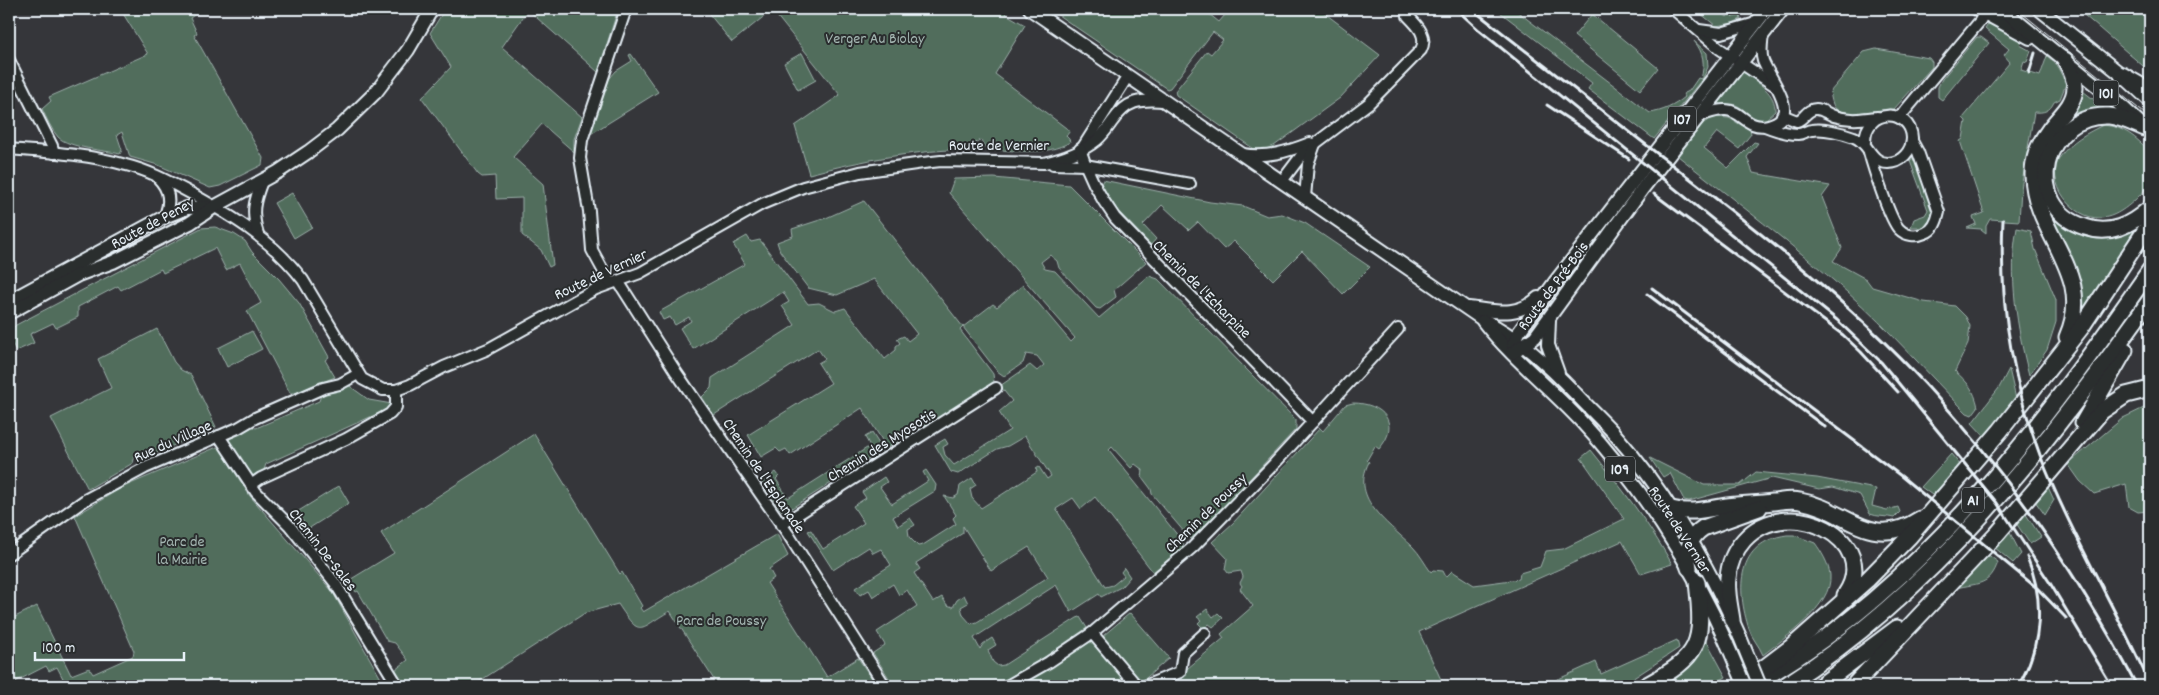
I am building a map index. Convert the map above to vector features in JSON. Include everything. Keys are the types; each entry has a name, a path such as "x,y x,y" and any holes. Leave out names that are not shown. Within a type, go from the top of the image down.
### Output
{"highway":[{"path":"2056,358 2074,319 2075,292 2068,270 2038,200 2033,176 2038,147 2068,106 2074,94 2074,84 2065,60"},
{"path":"2122,75 2150,91"},
{"path":"2148,130 2124,120 2108,116 2093,117 2079,122 2066,130 2053,145 2048,156 2046,178 2051,198 2058,209 2075,223 2088,228 2118,229 2138,218 2150,208"},
{"path":"1740,686 1790,648 1903,544 2000,431 2081,328 2150,223"},
{"name":"A1","path":"1750,686 1798,656 1861,609 1907,568 1957,518 2041,419 2150,270"},
{"path":"2067,450 2150,302"},
{"name":"A1","path":"1784,686 1872,622 1950,550 1987,510 2055,429 2150,302"},
{"path":"1853,686 2022,506 2067,450 2111,404 2131,393 2150,389"},
{"path":"1671,508 1688,512 1793,500 1821,507 1857,526 1878,532 1888,532 1902,528 1930,512"},
{"path":"1689,568 1687,555 1691,541 1697,532 1703,528 1773,502"},
{"path":"1732,620 1728,577 1734,555 1742,542 1754,531 1770,522 1783,519 1802,520 1820,525 1838,538 1849,552 1854,568 1854,577 1848,590 1834,608"},
{"path":"1820,686 1876,645 1955,579"},
{"path":"1645,686 1677,666 1695,646 1701,622 1697,582"}],"main road":[{"path":"214,207 262,181 308,152 337,130 363,105 401,60 432,9"},
{"name":"109","path":"1030,9 1128,76"},
{"name":"Route de Pré-Bois","path":"1520,342 1535,338 1699,116 1736,59 1756,22 1767,9"},
{"name":"Route de Pré-Bois","path":"1512,353 1555,282 1736,59 1763,34 1784,9"},
{"name":"101","path":"2002,9 2148,130"},
{"name":"101","path":"2039,9 2122,75 2150,101"},
{"path":"2048,9 2062,26"},
{"path":"1980,11 2052,50"},
{"name":"Route de Vernier","path":"1128,76 1482,319 1520,342 1561,379 1613,431 1671,508 1691,541 1732,620 1760,686"},
{"name":"Route de Peney","path":"9,301 164,218 187,208 214,207"},
{"name":"Route de Peney","path":"9,313 78,275 113,262 190,222 214,207"},
{"path":"1466,307 1499,312 1519,310 1531,305 1555,282"},
{"path":"1555,282 1547,305 1550,316 1548,345 1561,379"},
{"name":"Route de Vernier","path":"1482,319 1497,339 1567,407 1601,445 1634,488 1697,582 1745,686"}],"street":[{"name":"Chemin de l'Esplanade","path":"626,9 582,140 580,158 589,210 592,250 781,525 885,686"},
{"path":"1673,9 1736,59 1777,87"},
{"path":"1900,118 1980,21 1980,11"},
{"path":"1282,181 1304,152 1316,141 1369,103 1420,50 1424,42 1423,37 1418,26 1408,16"},
{"path":"1699,30 1721,33 1756,22"},
{"path":"1763,34 1762,57 1784,104 1782,115 1772,124 1764,126"},
{"path":"9,60 54,153"},
{"path":"1080,149 1128,76"},
{"name":"Route de Vernier","path":"396,390 488,349 596,289 632,277 762,204 803,187 860,172 941,161 1044,163 1058,160 1099,139 1117,114 1131,103 1147,100 1165,101"},
{"path":"1782,115 1797,121 1801,120 1810,110 1816,109 1834,116 1859,120 1892,115 1900,118 1908,127 1938,212 1938,218 1932,228 1918,236 1909,235 1897,227 1867,147 1868,127 1879,117"},
{"path":"1699,116 1726,110 1734,112 1749,123 1778,131 1798,134 1817,130 1852,136 1867,147 1881,162 1893,162 1906,154 1912,141"},
{"path":"1241,154 1265,156 1280,154 1316,141"},
{"path":"1305,197 1308,164 1316,141"},
{"path":"9,149 112,161 156,176 214,207 258,234 274,248 303,280 358,374 367,383 377,388 396,390 396,407 390,414 346,440 261,478 252,485"},
{"name":"Chemin de l'Echarpine","path":"1080,149 1088,175 1101,199 1115,218 1313,422"},
{"path":"1044,163 1085,165 1190,184"},
{"path":"156,176 164,183 169,201 164,218"},
{"path":"258,234 253,209 262,181"},
{"name":"Chemin de Poussy","path":"1007,686 1050,662 1092,633 1192,547 1313,422 1398,329"},
{"name":"Rue du Village","path":"9,554 85,500 145,468 247,424 255,418 327,386 340,384 358,374"},
{"name":"Chemin des Myosotis","path":"781,525 996,388"},
{"name":"Chemin De-Sales","path":"219,436 252,485 289,525 335,583 398,686"},
{"path":"1092,633 1137,686"},
{"path":"1145,686 1180,672 1182,653 1205,633"}],"green space":[{"path":"128,9 203,9 190,18 197,33 194,35 263,158 262,165 220,186 210,188 158,165 130,157 122,132 117,135 122,150 120,154 70,144 58,137 42,109 51,101 49,97 148,54 122,12"},
{"path":"445,9 618,9 598,72 528,10 502,47 582,117 574,139 574,152 542,124 513,157 543,184 553,265 549,267 541,250 522,235 522,198 496,199 495,176 482,177 478,174 422,98 451,67 430,33"},
{"name":"Verger Au Biolay","path":"705,9 1008,9 1006,14 1025,25 995,74 1070,131 1066,136 1070,142 1050,150 1029,152 986,149 981,140 974,144 972,149 930,151 890,157 849,164 809,174 795,126 840,95 772,10 732,42"},
{"path":"1055,9 1203,9 1219,22 1230,9 1319,9 1380,55 1340,98 1274,146 1264,150 1254,149 1176,95 1175,91 1207,51 1211,54 1223,40 1213,32 1170,88 1167,89 1055,13"},
{"path":"1496,9 1514,9 1650,113 1677,103 1685,97 1683,94 1689,91 1698,78 1701,79 1703,59 1694,41 1707,53 1708,67 1703,78 1654,139 1588,89 1592,83"},
{"path":"1695,9 1709,9 1716,15 1720,11 1727,17 1730,14 1733,17 1740,16 1741,19 1733,23 1716,26"},
{"path":"2077,9 2150,9 2150,72"},
{"path":"1592,14 1658,68 1640,90 1574,36"},
{"path":"1990,22 2023,41 2020,45 2031,51 2027,62 2024,61 2021,70 2040,76 2047,56 2056,65 2066,84 2060,99 2054,102 2049,109 2044,112 2034,112 2021,189 2019,221 1990,219 1986,226 1986,233 1981,229 1967,228 1976,224 1973,217 1984,213 1960,141 1963,139 1966,121 1963,118 2010,62 2004,55 2009,49 1985,29"},
{"path":"1977,37 1981,37 1989,43 1942,100 1938,97 1938,87 1942,79"},
{"path":"1876,49 1929,58 1932,62 1932,67 1894,109 1847,113 1835,108 1830,92 1864,52"},
{"path":"802,53 816,80 798,90 784,63"},
{"path":"631,54 658,92 589,135 609,79 616,71 632,61 629,55"},
{"path":"1741,72 1760,85 1773,99 1775,111 1765,120 1756,118 1733,104 1716,105"},
{"path":"2079,88 2110,112 2092,113 2076,119 2066,125 2048,143 2041,164 2042,186 2050,205 2065,221 2085,231 2109,233 2136,224 2139,228 2081,315 2078,314 2080,295 2077,276 2047,215 2042,202 2037,176 2038,162 2042,150 2069,111"},
{"path":"1715,117 1729,118 1750,130 1751,134 1739,149 1717,132 1704,148 1728,168 1754,142 1758,143 1747,157 1753,173 1830,186 1822,197 1842,248 1833,261 1866,279 1872,287 1924,302 1955,306 1966,317 1970,326 1968,344 1955,371 1967,383 1975,395 1978,407 1972,415 1967,413 1863,306 1785,240 1678,156 1703,123"},
{"path":"2103,125 2124,130 2150,151 2150,184 2134,201 2121,211 2114,215 2100,218 2090,217 2071,206 2059,188 2056,167 2060,157 2069,146 2085,134"},
{"path":"1914,156 1934,208 1930,223 1919,230 1918,227 1911,227 1914,219 1925,215 1928,210 1910,161"},
{"path":"994,178 1069,185 1146,262 1114,290 1116,297 1100,309 1096,308 1059,268 1057,261 1050,255 1041,262 1045,269 1055,271 1099,318 1149,276 1158,279 1296,420 1296,429 1191,540 1152,494 1151,489 1142,477 1143,470 1135,464 1131,468 1112,447 1109,450 1183,542 1183,547 1153,572 1095,497 1081,509 1073,498 1056,509 1105,587 1113,585 1124,576 1121,572 1124,568 1130,577 1121,587 1101,597 1099,594 1071,612 1056,585 974,638 980,649 983,644 992,638 996,645 988,650 993,662 998,666 1004,665 1077,618 1080,617 1087,628 1030,667 993,686 894,686 873,653 885,645 877,632 917,606 907,590 899,595 893,584 873,597 869,590 860,595 855,588 891,565 881,549 873,553 869,547 833,570 808,531 811,530 823,549 864,523 853,506 866,498 862,492 884,477 887,482 880,487 892,504 928,481 923,472 926,470 936,485 935,491 893,517 898,526 910,518 915,525 908,529 909,537 918,546 923,545 956,524 953,518 956,515 944,496 953,498 958,495 960,486 972,478 976,485 970,489 972,498 981,508 1037,472 1036,469 1039,467 1047,479 1051,476 1025,436 1008,446 997,449 958,474 951,472 935,445 945,439 948,444 943,447 945,455 954,465 1010,430 999,412 1012,401 1000,386 1030,365 1037,371 1044,365 1037,356 1026,354 1023,363 1004,376 997,371 963,327 993,304 997,307 1023,285 1071,342 1075,338 949,193 954,179","holes":["963,526 991,571 1029,547 1048,577 971,624 963,615 961,607 968,603 964,595 957,600 953,607 947,605 942,597 933,602 914,573 920,569 916,563 963,533"]},
{"path":"1103,180 1210,202 1243,206 1267,216 1282,214 1305,223 1370,267 1343,294 1302,251 1273,280 1234,241 1224,249 1198,222 1189,230 1162,205 1143,225 1156,239 1151,245 1117,210 1101,184"},
{"path":"292,193 312,227 294,238 274,203"},
{"path":"864,201 963,327 960,330 993,374 994,382 910,437 908,435 887,448 862,408 790,455 786,449 780,452 776,448 761,457 748,435 831,383 818,363 825,359 818,349 714,415 702,397 711,388 712,378 795,325 782,306 789,302 783,292 693,349 680,328 691,321 689,317 675,325 670,317 663,320 659,312 745,264 733,244 747,236 751,242 760,240 808,304 819,303 835,311 845,308 885,359 896,350 896,346 900,343 897,339 904,336 908,341 917,334 874,279 837,295 808,288 780,251 777,242 793,236 792,229 826,218"},
{"path":"215,227 234,234 245,241 252,252 279,279 299,303 329,357 325,360 335,377 295,393 290,393 247,311 261,303 240,263 226,270 215,248 163,273 161,269 121,290 118,286 78,307 78,317 56,328 53,323 30,334 34,343 16,351 9,337 9,332 16,325 201,228"},
{"path":"2017,228 2031,231 2035,249 2056,300 2056,322 2047,350 2029,375 2015,302 2013,264"},
{"path":"157,329 174,362 181,370 191,375 216,427 149,456 141,452 135,455 133,463 88,489 51,418 111,388 98,359"},
{"path":"252,331 262,349 227,367 218,348"},
{"path":"2009,369 2016,399 1985,437 1972,423 1999,388"},
{"path":"347,384 369,400 392,404 389,409 380,415 379,413 266,464 263,473 252,477 229,440 229,436 254,422 253,427 256,428 319,401 322,392"},
{"path":"1353,403 1373,407 1386,416 1389,423 1386,440 1379,449 1375,446 1367,460 1369,462 1364,476 1364,488 1368,500 1384,520 1416,550 1431,572 1433,570 1443,571 1446,577 1452,571 1474,585 1519,579 1520,573 1540,567 1546,551 1563,549 1624,519 1581,458 1591,450 1644,519 1672,564 1641,574 1622,541 1419,632 1444,686 1152,686 1182,673 1224,638 1221,634 1253,606 1240,589 1243,577 1241,571 1228,573 1225,569 1227,558 1212,542 1233,523 1320,428 1323,431 1345,405"},
{"path":"2150,405 2150,511 2138,512 2129,507 2126,484 2094,494 2080,481 2068,464 2123,418"},
{"path":"872,433 883,450 787,511 781,510 762,482 776,472 779,476 776,479 788,498 870,446 865,437"},
{"name":"Parc de Poussy","path":"534,434 620,574 622,572 642,606 640,608 643,612 777,534 788,556 769,569 774,578 767,583 827,677 858,658 877,686 811,686 808,682 802,686 718,686 670,611 646,626 641,627 631,622 618,604 585,613 472,686 406,686 395,670 408,660 395,643 387,641 358,591 356,592 348,581 394,553 381,533"},
{"name":"Parc de la Mairie","path":"217,447 250,496 332,591 384,684 382,686 67,686 57,667 49,671 46,666 9,685 9,620 37,606 71,675 89,668 93,674 133,656 134,651 75,516 121,488"},
{"path":"1951,454 1961,466 1932,495 1921,487"},
{"path":"1650,458 1704,485 1740,485 1756,472 1817,478 1876,489 1872,506 1887,510 1898,507 1900,512 1894,518 1873,515 1870,514 1860,495 1833,487 1819,489 1772,478 1689,501 1684,500 1670,473 1663,477"},
{"path":"339,486 349,503 308,529 297,512"},
{"path":"2048,487 2054,500 2045,515 2035,501"},
{"path":"2025,513 2041,537 2030,544 2016,523"},
{"path":"2009,531 2021,554 2013,563 1994,547"},
{"path":"1794,535 1815,543 1828,566 1830,575 1829,587 1824,598 1806,620 1763,655 1750,633 1745,614 1742,598 1744,570 1749,557 1758,547 1770,539"},
{"path":"1987,554 1998,562 1991,575 1977,584 1956,588"},
{"path":"1207,609 1213,617 1218,613 1223,618 1213,627 1209,624 1204,629 1198,623 1201,620 1197,617"},
{"path":"1130,613 1169,658 1139,684 1103,642 1104,635"},
{"path":"1705,638 1726,677 1709,686 1657,686"},
{"path":"1677,640 1679,648 1632,679 1614,686 1543,686 1596,662 1601,674"},
{"path":"1090,641 1095,642 1132,686 1020,686"}],"tram line":[{"path":"2017,9 2150,118"}],"railway":[{"path":"1456,9 1479,30 1837,320 1881,362 1997,503 2050,583 2112,686"},
{"path":"1472,9 1761,234 1831,292 1897,354 1988,456 2016,493 2092,606 2137,686"},
{"path":"2029,73 2035,53"},
{"path":"1547,105 1629,159"},
{"path":"1654,194 1843,335 1898,392"},
{"path":"2003,220 2003,280 2006,309 2015,369 2030,427 2065,513 2150,684"},
{"path":"1652,288 1901,476 2038,589 2066,618"},
{"path":"1647,294 1825,427"},
{"path":"2018,686 2032,655 2038,623 2037,589 2027,557"}]}
